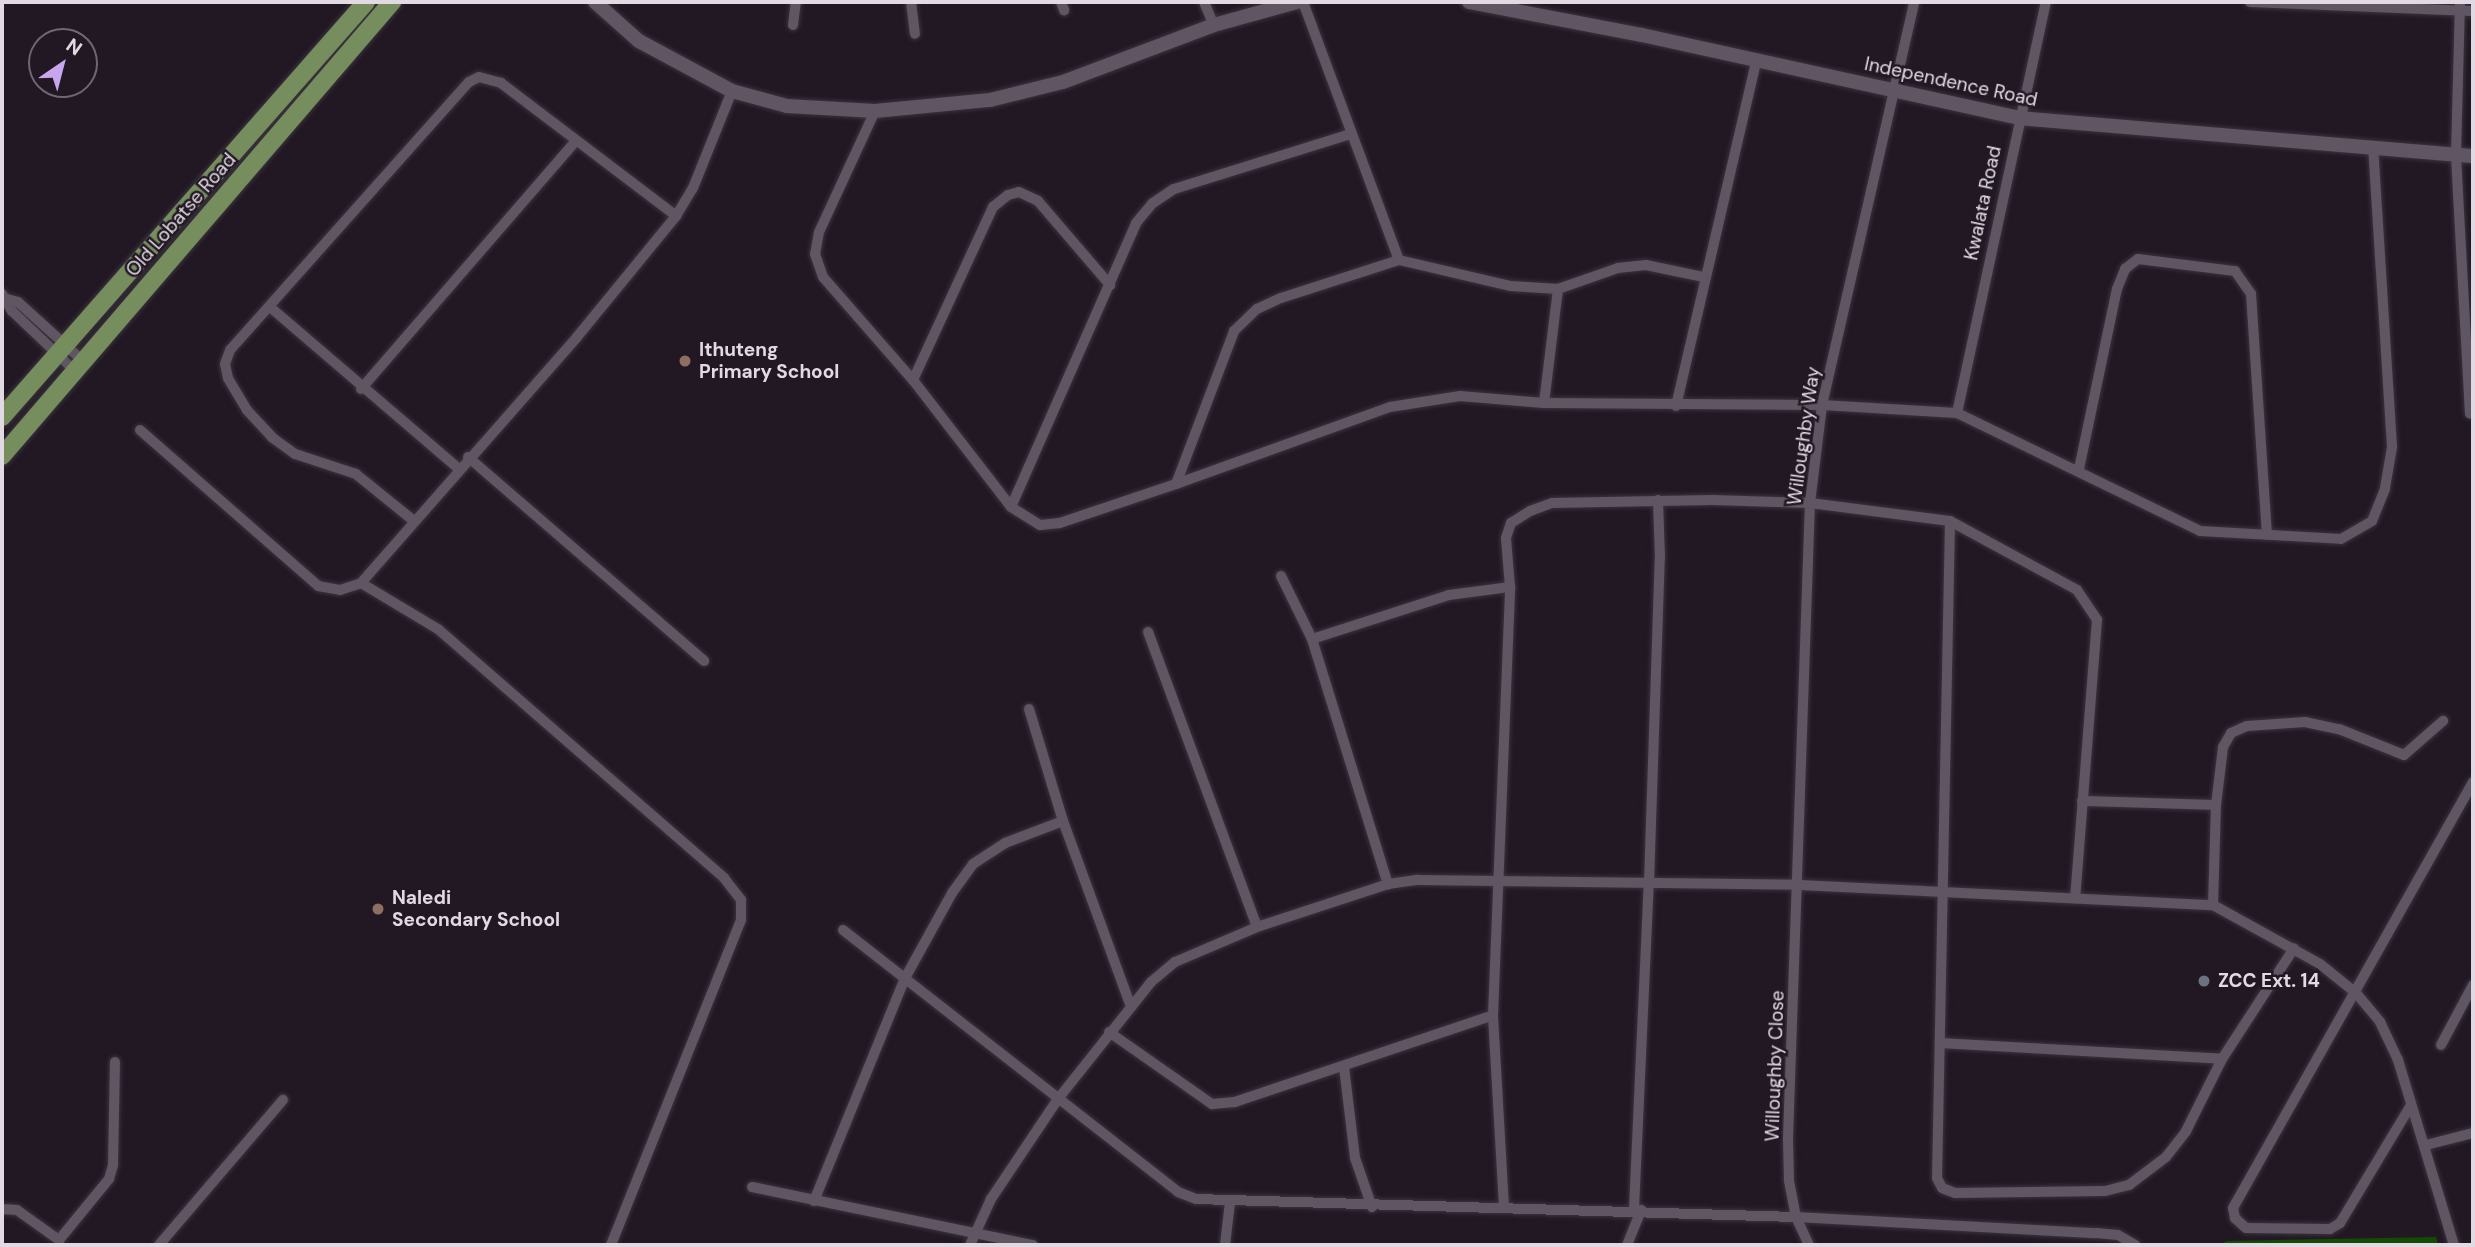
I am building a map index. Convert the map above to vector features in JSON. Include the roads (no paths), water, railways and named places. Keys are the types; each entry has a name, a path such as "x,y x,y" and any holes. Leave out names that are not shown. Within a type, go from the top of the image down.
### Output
{"main road":[{"name":"Old Lobatse Road","path":"2,417 366,2"},
{"name":"Old Lobatse Road","path":"2,456 392,2"}],"street":[{"path":"595,2 639,41 732,91 788,106 875,111 990,100 1063,82 1214,25 1297,2"},
{"path":"793,25 796,2"},
{"path":"911,2 915,34"},
{"path":"1204,2 1214,25"},
{"path":"1303,2 1399,260"},
{"name":"Independence Road","path":"1469,2 1642,35 1756,63 1895,89 2019,118 2473,156"},
{"name":"Willoughby Way","path":"1800,885 1810,503 1822,405 1914,2"},
{"name":"Kwalata Road","path":"1957,413 2046,2"},
{"path":"2250,2 2460,7 2473,11"},
{"path":"2460,7 2456,156 2470,414"},
{"path":"1676,406 1703,277 1756,63"},
{"path":"414,521 356,474 295,454 247,410 228,378 227,355 469,82 486,76 500,83 676,216"},
{"path":"140,430 318,586 340,590 361,583 458,468 577,337 676,216 693,188 732,91"},
{"path":"875,111 820,233 815,254 823,276 913,380 1011,507 1040,525 1060,523 1176,484 1390,407 1460,396 1544,402 1676,406 1822,405 1957,413 2079,469 2164,517 2200,531 2341,539 2356,534 2372,521 2385,488 2392,447 2373,149"},
{"path":"1011,507 1136,223 1153,203 1174,189 1351,134"},
{"path":"361,389 576,141"},
{"path":"913,380 993,207 1008,195 1019,192 1038,201 1110,285"},
{"path":"2079,469 2117,289 2125,269 2138,259 2235,271 2251,294 2267,534"},
{"path":"1176,484 1234,331 1257,309 1280,298 1399,260 1511,286 1558,289 1618,268 1646,265 1703,277"},
{"path":"1544,402 1558,289"},
{"path":"4,297 12,311 79,366"},
{"path":"270,307 361,389 458,468"},
{"path":"468,457 704,661"},
{"path":"1627,1245 1637,1210 1660,558 1658,500"},
{"path":"1504,1207 1493,1015 1510,587 1506,538 1511,523 1530,511 1552,503 1658,500 1810,503 1950,521 2077,590 2091,605 2097,620 2075,898"},
{"path":"1950,521 1945,894 1937,1178 1942,1188 1955,1193 2105,1191 2129,1185 2166,1157 2186,1131 2222,1059 2294,948"},
{"path":"1281,576 1312,639 1388,884"},
{"path":"361,583 438,629 724,878 741,900 741,920 611,1245"},
{"path":"1312,639 1449,595 1510,587"},
{"path":"1148,632 1257,927"},
{"path":"1029,709 1063,821 1131,1007"},
{"path":"2213,905 2217,805 2223,747 2231,733 2247,726 2305,722 2339,729 2404,755 2443,721"},
{"path":"2411,1105 2340,1223 2330,1229 2246,1228 2235,1218 2233,1208 2473,782"},
{"path":"2082,801 2217,805"},
{"path":"814,1201 904,980 974,864 1005,844 1063,821"},
{"path":"971,1241 1058,1098 1109,1032 1175,962 1257,927 1388,884 1500,880 1800,885 2213,905 2294,948 2356,993 2380,1023 2398,1060 2426,1145 2454,1245"},
{"name":"Willoughby Close","path":"1800,885 1788,1138 1789,1180 1796,1217 1809,1245"},
{"path":"844,930 904,980 1178,1192 1196,1199 1371,1208 1504,1207 1796,1217 2096,1233 2118,1235 2135,1245"},
{"path":"2441,1045 2473,985"},
{"path":"1109,1032 1212,1104 1236,1102 1493,1015"},
{"path":"1940,1042 2222,1059"},
{"path":"2,1209 17,1210 59,1240 109,1180 113,1166 115,1062"},
{"path":"1344,1067 1356,1158 1371,1208"},
{"path":"159,1245 283,1100"},
{"path":"2426,1145 2473,1133"},
{"path":"752,1187 971,1241 1033,1245"},
{"path":"1225,1245 1230,1202"}],"place":[{"name":"Ithuteng Primary School","path":"685,361"},
{"name":"Naledi Secondary School","path":"378,909"},
{"name":"ZCC Ext. 14","path":"2204,981"}]}
